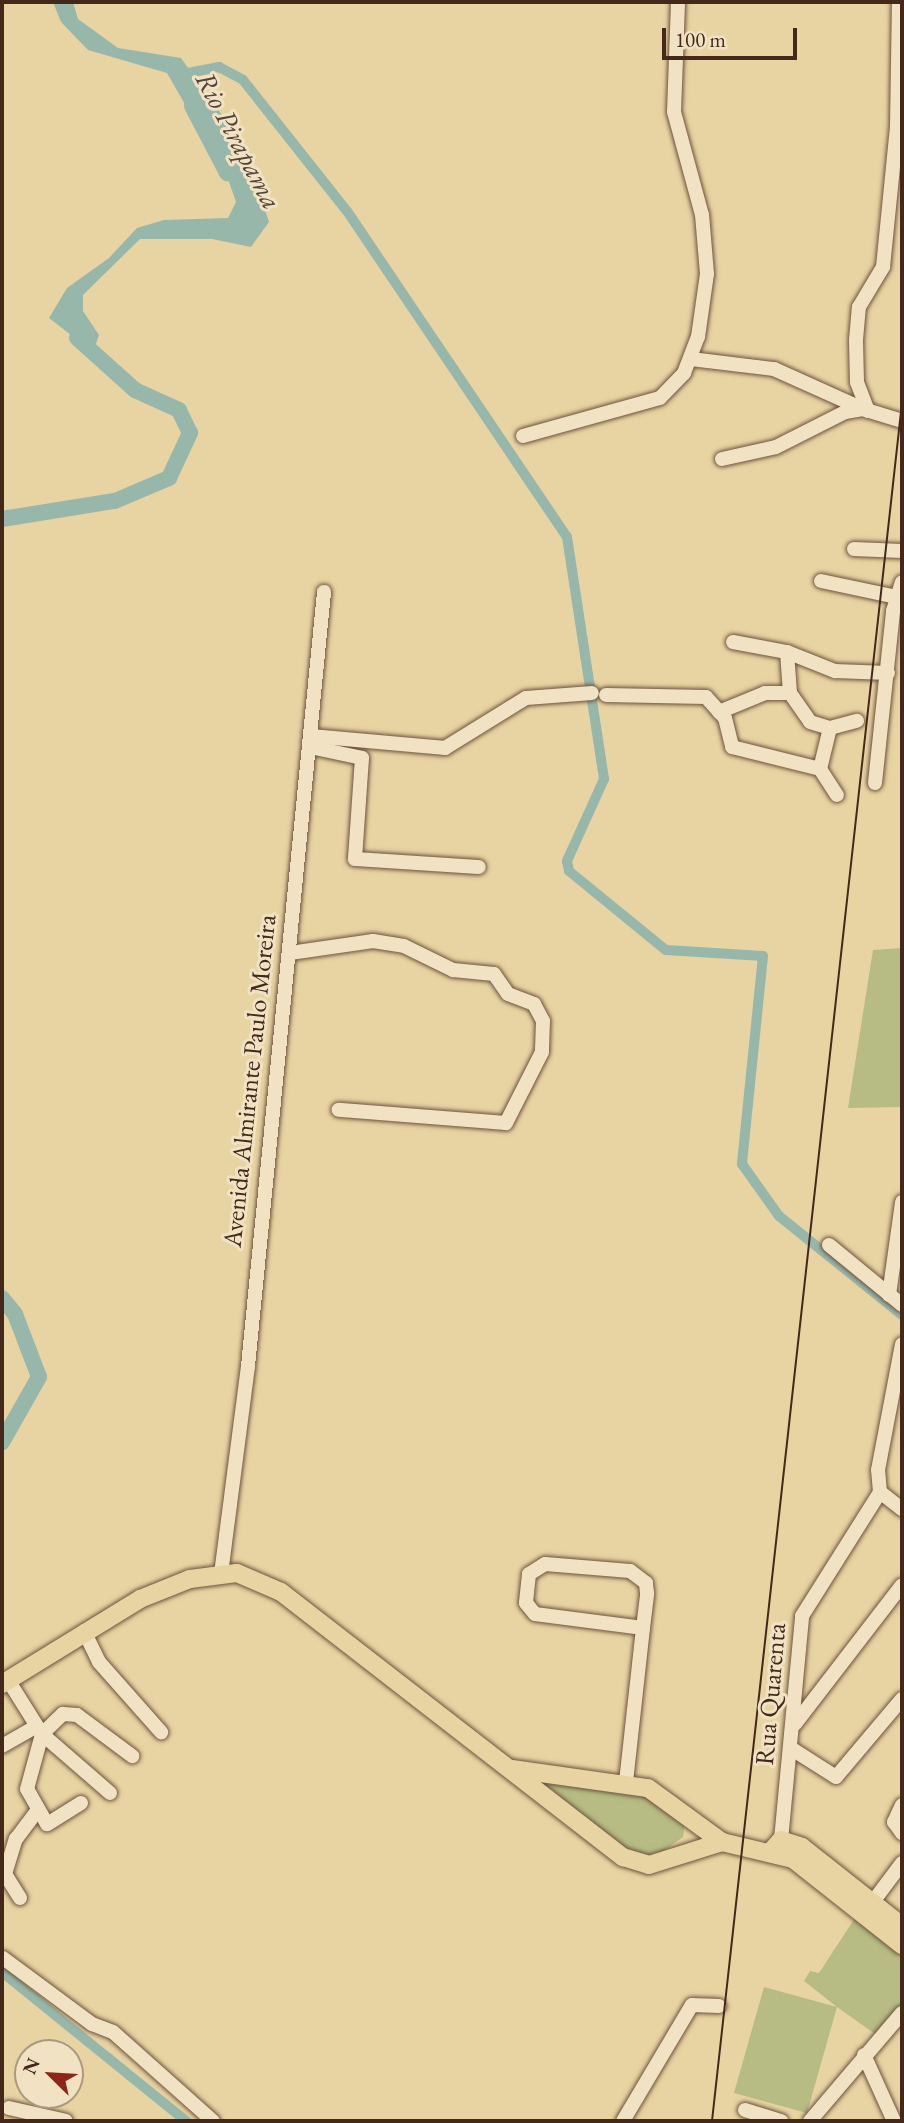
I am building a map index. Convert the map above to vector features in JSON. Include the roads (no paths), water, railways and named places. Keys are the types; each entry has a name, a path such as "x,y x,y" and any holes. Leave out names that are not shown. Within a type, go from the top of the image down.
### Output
{"main road":[{"path":"5,1682 84,1631 170,1585 221,1574 251,1577 281,1592 623,1857 649,1865 680,1853 722,1842 802,1847 872,1903 892,1924 902,1945"},
{"path":"512,1769 626,1782 648,1788 722,1842"},
{"path":"680,1853 690,1818"},
{"path":"777,1844 892,1924"}],"street":[{"path":"523,436 660,398 691,359 704,318 707,274 702,215 674,112 678,2"},
{"path":"865,410 857,382 856,340 859,307 883,267 897,127 899,2"},
{"path":"691,359 774,369 865,410 902,421"},
{"path":"722,460 776,447 825,420 865,410"},
{"path":"854,549 902,551"},
{"path":"821,581 897,597"},
{"path":"875,783 897,597 902,582"},
{"name":"Avenida Almirante Paulo Moreira","path":"221,1574 290,953 324,592"},
{"path":"733,642 787,652 825,669 888,673"},
{"path":"787,652 790,693 810,722 831,728 858,721"},
{"path":"719,712 765,693 790,693"},
{"path":"310,741 445,748 526,698 599,694 701,695 719,712 732,747 820,769 837,795"},
{"path":"820,769 831,728"},
{"path":"310,741 362,758 355,859 479,867"},
{"path":"290,953 373,941 404,946 453,970 494,974 508,994 534,1004 543,1021 542,1052 506,1123 495,1127 339,1110"},
{"path":"889,1295 902,1202"},
{"path":"829,1244 902,1305"},
{"path":"902,1344 878,1469 880,1492 902,1509"},
{"name":"Rua Quarenta","path":"777,1844 792,1749 805,1607 880,1492"},
{"path":"626,1782 643,1628 646,1583 638,1573 545,1564 529,1574 526,1603 535,1614 643,1628"},
{"path":"794,1725 902,1585"},
{"path":"84,1631 99,1662 161,1732"},
{"path":"5,1682 40,1730 110,1793"},
{"path":"792,1749 836,1777 902,1699"},
{"path":"2,1746 40,1730 71,1712 132,1756"},
{"path":"40,1730 27,1782 37,1811 51,1825 81,1803"},
{"path":"902,1805 894,1822 902,1833"},
{"path":"20,1898 5,1874 16,1839 37,1811"},
{"path":"872,1903 902,1863"},
{"path":"3,1958 92,2024 113,2032 213,2121"},
{"path":"623,2121 692,2005 719,2006"},
{"path":"810,2121 902,2012"},
{"path":"864,2056 894,2121"},
{"path":"6,2106 23,2121"},
{"path":"6,2106 66,2121"},
{"path":"745,2110 781,2121"}],"waterway":[{"path":"183,74 219,67 243,80 347,211 567,537 604,779 567,861 569,871 666,950 763,956 742,1164 779,1216 902,1315"},
{"name":"Rio Pirapama","path":"192,106 227,173"},
{"name":"Rio Pirapama","path":"2,519 115,501 169,478 190,433 179,410 135,390 77,338"},
{"name":"Rio Pirapama","path":"2,1298 15,1314 39,1377 2,1442"},
{"path":"2,1972 186,2121"}],"tram line":[{"path":"712,2121 902,402"}]}
